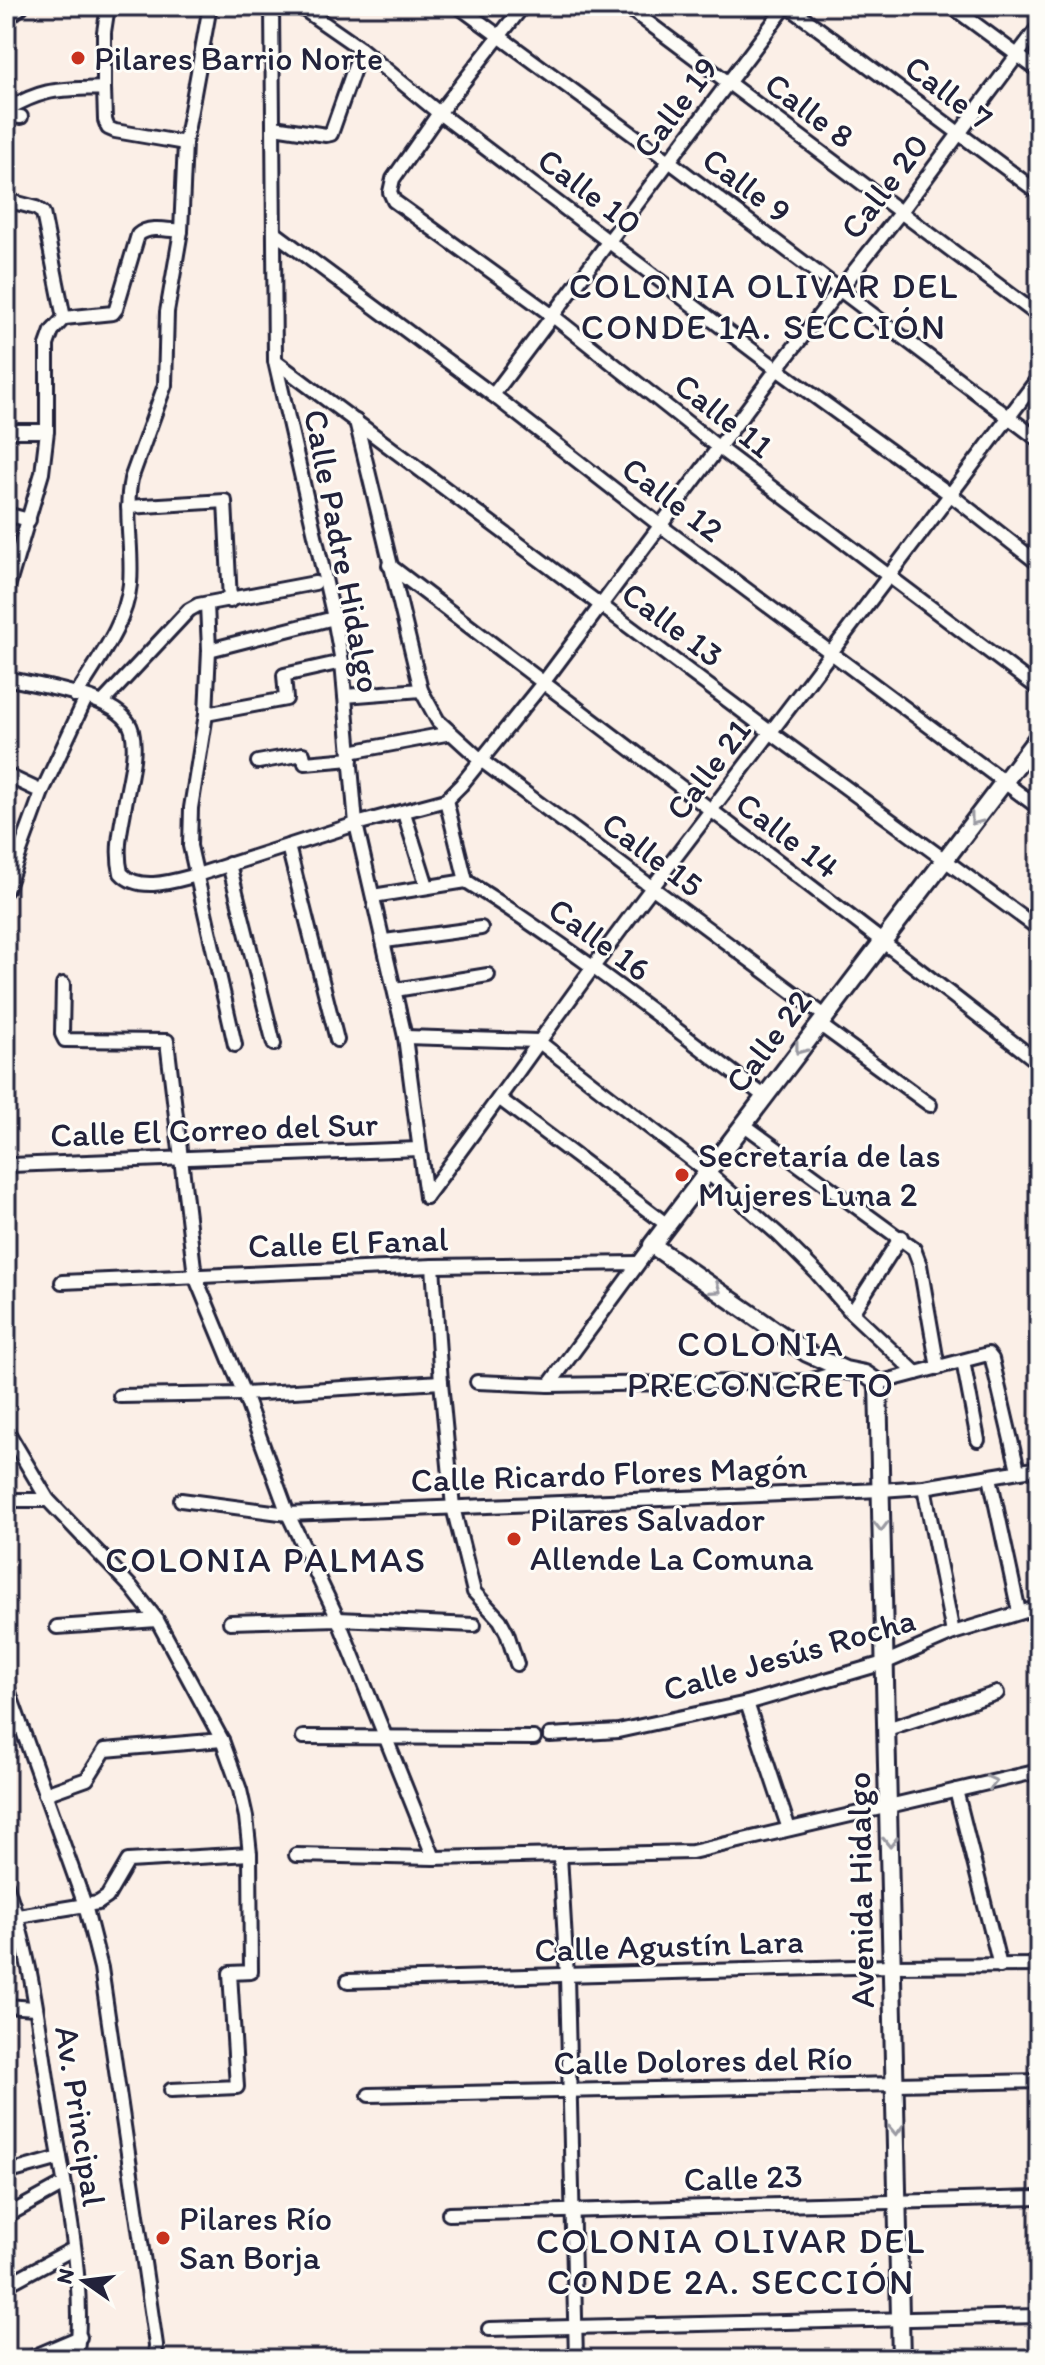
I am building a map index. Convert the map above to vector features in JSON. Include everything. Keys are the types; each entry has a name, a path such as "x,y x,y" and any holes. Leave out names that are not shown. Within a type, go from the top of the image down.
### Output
{"street":[{"path":"6,20 22,6"},
{"path":"108,6 104,32 104,88 108,128 185,143"},
{"path":"6,890 81,697 125,608 130,585 128,507 131,479 165,385 167,312 181,231 185,143 210,6"},
{"name":"Calle 10","path":"299,6 361,49 439,113 1039,564"},
{"name":"Calle 9","path":"458,6 1039,440"},
{"path":"439,113 523,6"},
{"name":"Calle 8","path":"626,6 1039,316"},
{"name":"Calle 19","path":"493,395 787,6"},
{"name":"Calle 7","path":"787,6 1039,193"},
{"path":"951,6 1039,71"},
{"name":"Calle Padre Hidalgo","path":"270,7 275,361 342,662 356,824 405,1037 426,1197"},
{"name":"Calle 20","path":"446,800 482,761 543,683 777,369 900,213 1039,26"},
{"path":"274,127 331,134 361,49"},
{"path":"6,113 31,95 50,90 104,88"},
{"path":"6,113 21,117"},
{"name":"Calle 11","path":"439,113 393,179 390,192 394,201 553,316 719,448 1039,689"},
{"path":"6,200 43,213 64,318"},
{"path":"6,594 42,473 47,431 47,345 52,331 64,318 113,313 138,235 143,230 181,231"},
{"name":"Calle 12","path":"275,233 1039,808"},
{"name":"Calle 13","path":"275,361 1039,929"},
{"name":"Calle 21","path":"426,1197 652,888 712,813 1039,377"},
{"name":"Calle 15","path":"356,421 421,690 438,721 482,761 652,888 930,1105"},
{"path":"6,431 47,431"},
{"path":"128,507 223,500 227,504 230,601"},
{"path":"6,514 29,520"},
{"name":"Calle 14","path":"389,565 883,940 1039,1063"},
{"path":"103,702 183,615 198,605 315,583"},
{"path":"207,604 209,650 206,714 189,826 190,846 235,1045"},
{"path":"209,650 334,618"},
{"path":"206,714 286,699 284,675 342,662"},
{"path":"6,678 103,702 128,720 133,735 118,853 121,873 130,880 150,884 197,875 356,824 446,800 466,881 373,896"},
{"path":"345,696 421,690"},
{"path":"258,762 303,754 305,763 351,756 451,733"},
{"name":"Calle 22","path":"549,1385 706,1171 1039,736"},
{"path":"6,775 42,792"},
{"path":"404,813 427,886"},
{"path":"288,846 337,1040"},
{"path":"229,864 274,1044"},
{"name":"Calle 16","path":"466,881 527,919 764,1096"},
{"path":"385,941 481,928"},
{"path":"395,990 488,975"},
{"path":"63,984 62,1034 68,1041 167,1041 195,1276 244,1394 288,1514 338,1619 434,1858"},
{"path":"405,1037 538,1041 706,1171 817,1273 852,1313 916,1373"},
{"path":"500,1099 666,1224"},
{"path":"743,1124 901,1237 917,1256 938,1368"},
{"name":"Calle El Correo del Sur","path":"11,1165 419,1149"},
{"path":"852,1313 901,1237"},
{"path":"652,1245 807,1353 845,1370 865,1374 878,1383 963,1361 982,1353 988,1354 992,1359 1018,1470"},
{"name":"Calle El Fanal","path":"62,1282 433,1266 637,1263"},
{"path":"433,1266 453,1507 474,1592 500,1620 517,1664"},
{"path":"963,1361 978,1440"},
{"path":"477,1382 549,1385 809,1381 845,1370"},
{"path":"120,1396 244,1394 441,1382"},
{"name":"Avenida Hidalgo","path":"878,1383 901,2359"},
{"path":"6,1429 48,1500 132,1588 157,1620 222,1740 240,1790 250,1854 251,1972 230,1973 237,2087 171,2090"},
{"name":"Calle Ricardo Flores Magón","path":"181,1500 288,1514 881,1490 924,1487 1039,1468"},
{"path":"990,1477 1019,1612"},
{"path":"924,1487 953,1633"},
{"path":"6,1500 48,1500"},
{"name":"Calle Jesús Rocha","path":"550,1735 618,1731 747,1703 884,1663 953,1633 1039,1607"},
{"path":"230,1622 338,1619 474,1625"},
{"path":"57,1627 157,1620"},
{"path":"6,1684 85,1905 101,1968 156,2345 155,2359"},
{"path":"887,1729 997,1693"},
{"path":"747,1703 789,1829"},
{"path":"303,1737 534,1738"},
{"path":"45,1794 87,1779 105,1750 222,1740"},
{"path":"296,1855 434,1858 692,1852 1039,1771"},
{"path":"956,1790 1000,1966"},
{"path":"18,1916 98,1903 107,1897 128,1861 250,1854"},
{"path":"560,1855 567,1976 576,2359"},
{"name":"Av. Principal","path":"6,1884 18,1916 64,2184 80,2309 76,2359"},
{"name":"Calle Agustín Lara","path":"348,1981 891,1966 1039,1965"},
{"path":"6,2006 35,2008"},
{"name":"Calle Dolores del Río","path":"369,2095 1039,2081"},
{"path":"6,2173 60,2158"},
{"path":"6,2216 64,2184"},
{"name":"Calle 23","path":"449,2214 1039,2198"},
{"path":"6,2285 73,2249"},
{"path":"489,2329 1039,2316"},
{"path":"28,2359 80,2337"}],"place":[{"name":"Pilares Barrio Norte","path":"78,58"},
{"name":"Secretaría de las Mujeres Luna 2","path":"682,1175"},
{"name":"Pilares Salvador Allende La Comuna","path":"514,1539"},
{"name":"Pilares Río San Borja","path":"163,2238"}],"district":[{"name":"COLONIA OLIVAR DEL CONDE 1A. SECCIÓN","path":"764,306"},
{"name":"COLONIA PRECONCRETO","path":"761,1364"},
{"name":"COLONIA PALMAS","path":"266,1559"},
{"name":"COLONIA OLIVAR DEL CONDE 2A. SECCIÓN","path":"731,2260"}]}
